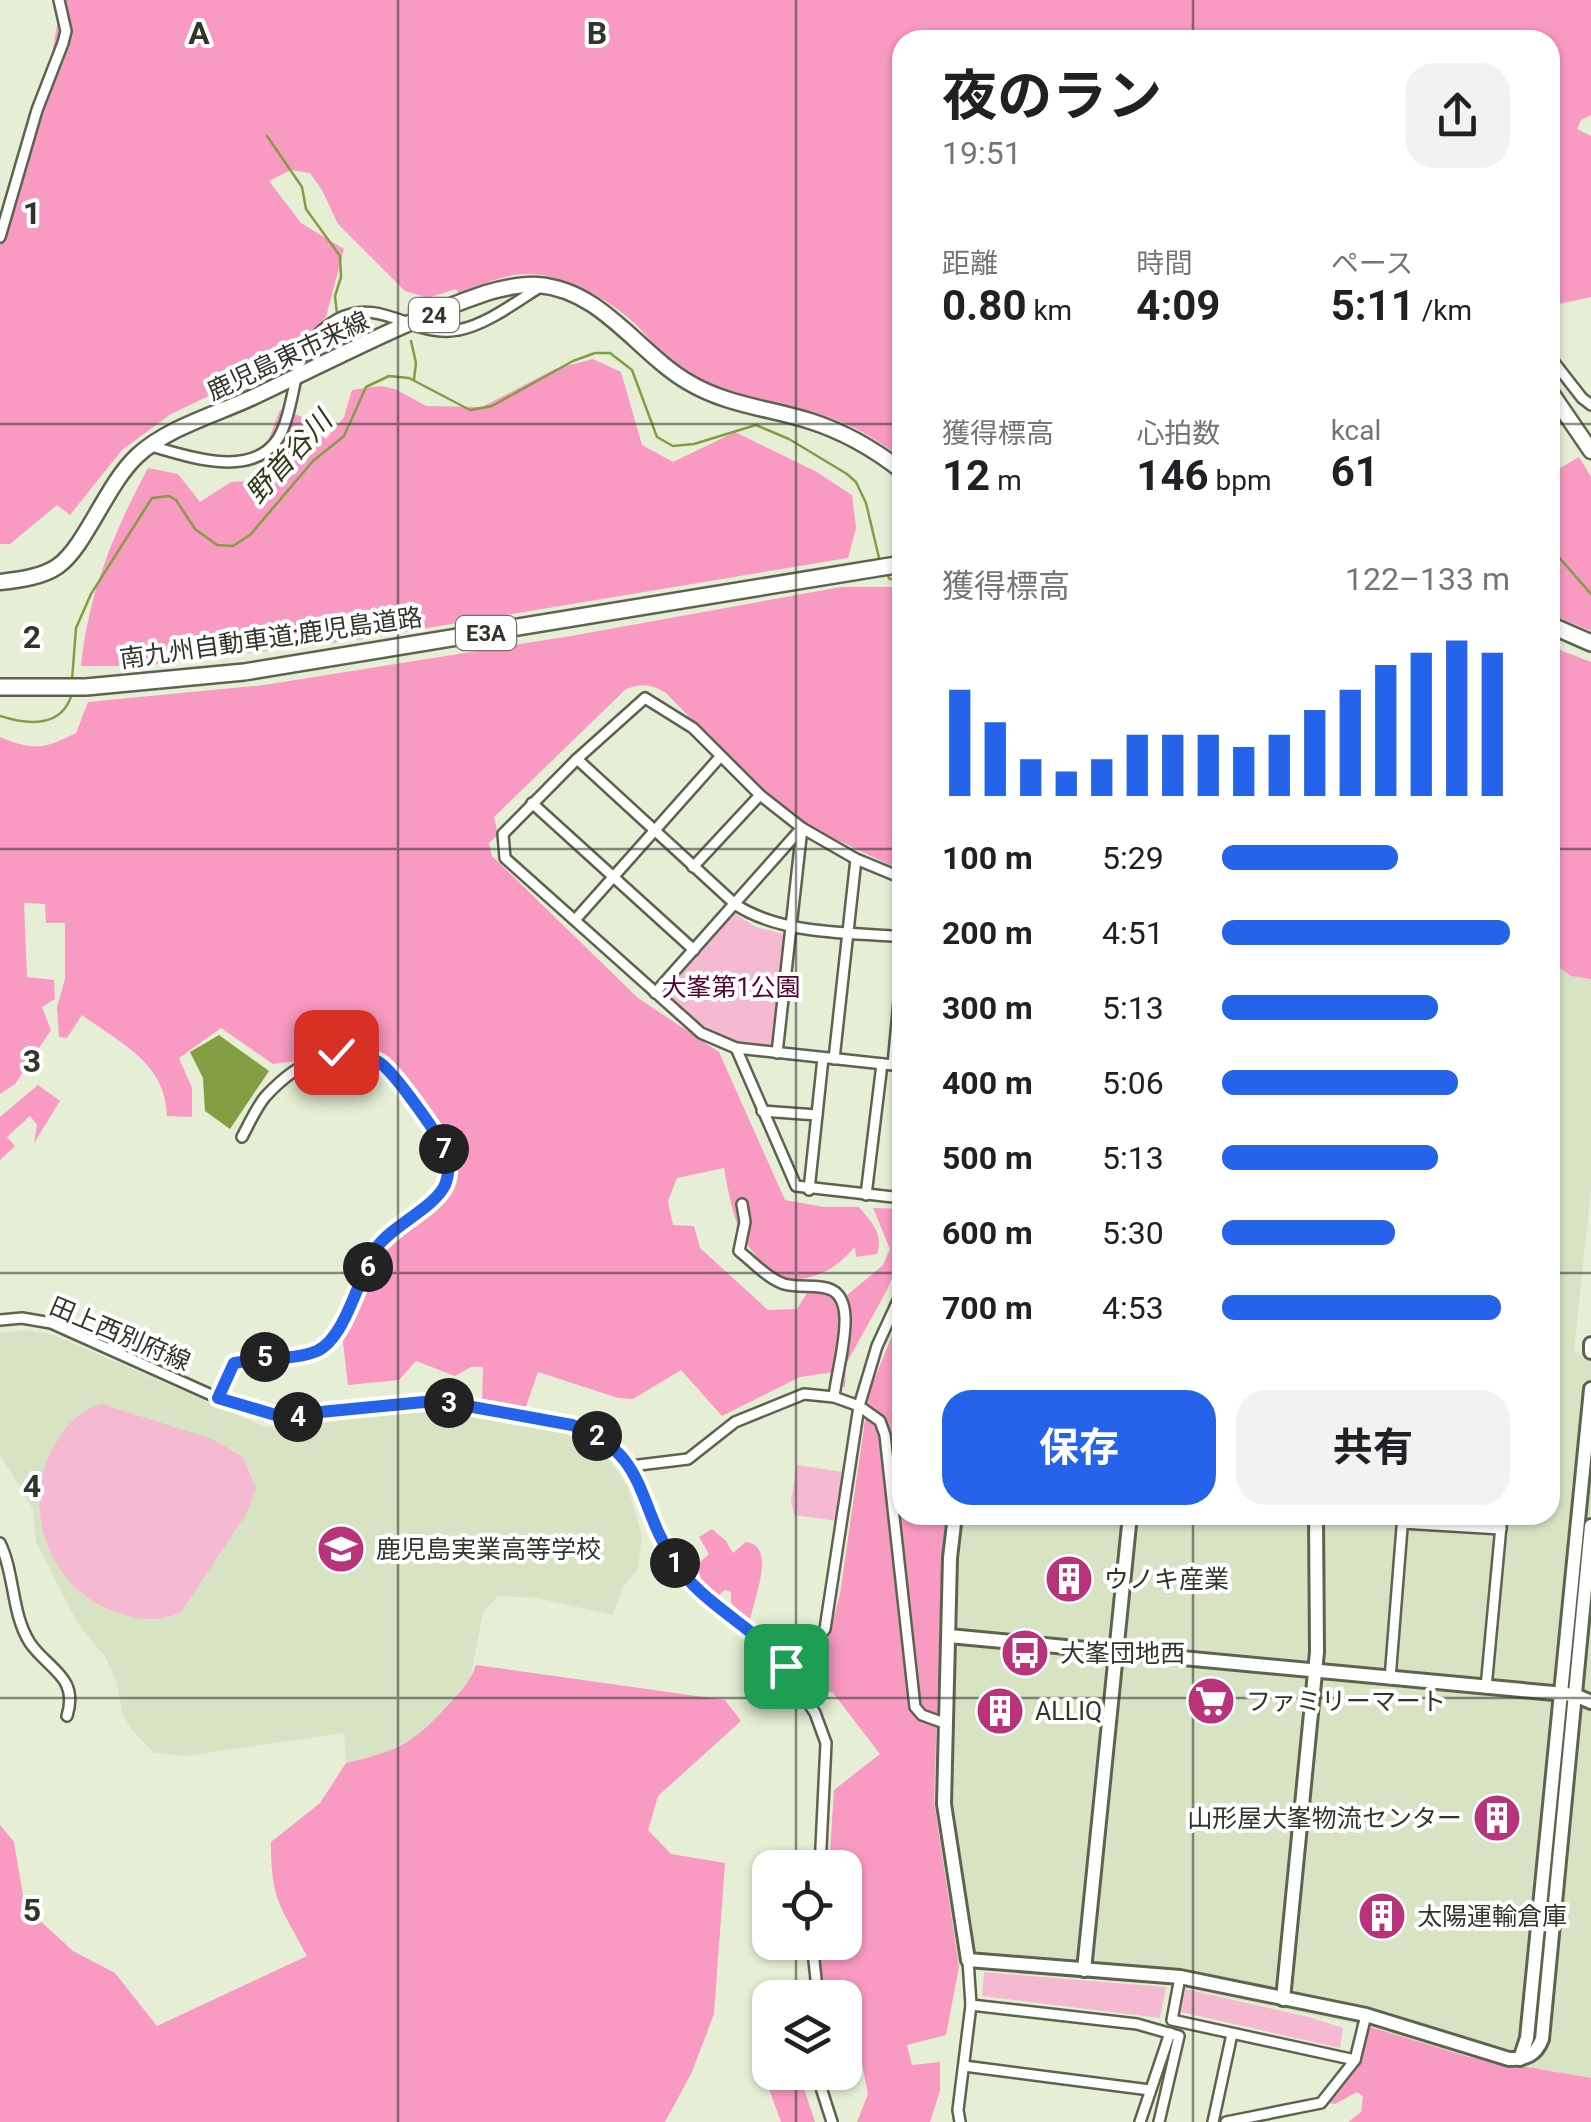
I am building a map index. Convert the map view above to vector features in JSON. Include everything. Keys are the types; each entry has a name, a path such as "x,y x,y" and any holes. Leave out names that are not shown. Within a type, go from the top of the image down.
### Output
{"highway":[{"name":"南九州自動車道;鹿児島道路","path":"0,688 148,683 343,658 892,566"},
{"path":"1560,629 1591,643"}],"main road":[{"name":"鹿児島東市来線","path":"0,582 48,572 65,560 113,484 151,446 412,324 500,289 542,285 582,298 670,370 702,390 720,399 831,428 868,445 892,463"},
{"path":"1560,405 1591,450"}],"street":[{"path":"0,237 37,110 66,31 59,0"},
{"path":"151,446 214,461 254,456 276,441 308,345 327,326 350,313 374,311 444,332 460,330 542,285"},
{"path":"1560,369 1591,404"},
{"path":"866,1195 892,1065 736,1048 701,1033 505,858 503,834 645,698 693,728 760,795 802,828 856,859 892,874"},
{"path":"575,920 720,757"},
{"path":"577,759 752,916 790,926 892,937"},
{"path":"694,867 760,795"},
{"path":"532,803 694,950"},
{"path":"655,993 802,828"},
{"path":"777,1052 802,828"},
{"path":"809,1190 856,859"},
{"path":"736,1048 796,1186 892,1197"},
{"path":"218,1398 234,1363 320,1350 333,1336 378,1246 442,1190 449,1172 444,1147 392,1074 360,1054 336,1052 300,1065 263,1099 242,1137"},
{"path":"762,1111 817,1115"},
{"path":"742,1204 744,1222 739,1251 783,1284 822,1286 832,1289 841,1300 845,1325 834,1397"},
{"path":"786,1666 806,1653 824,1629 859,1406 870,1365 892,1315"},
{"name":"田上西別府線","path":"0,1320 22,1318 51,1323 218,1398 265,1414 296,1417 395,1402 456,1404 572,1425 601,1438 630,1466 640,1482 661,1539 683,1574 750,1629 786,1666 815,1712 826,1743 821,1850"},
{"path":"968,1960 1180,1977 1366,2015 1509,2059 1520,2059 1538,2048 1542,2039 1591,1389"},
{"path":"630,1466 688,1459 735,1422 804,1394 834,1397 872,1414 886,1435 892,1491"},
{"path":"896,1525 915,1707 922,1716 947,1724"},
{"path":"954,1525 944,1804 968,1960 971,2005 958,2110 960,2122"},
{"path":"1084,1970 1129,1525"},
{"path":"1282,1999 1317,1652 1316,1525"},
{"path":"1390,1679 1402,1525"},
{"path":"1461,1525 1501,1529"},
{"path":"1486,1688 1501,1525"},
{"path":"1569,1695 1591,1526"},
{"path":"0,1543 28,1640 70,1691 72,1702 67,1716"},
{"path":"950,1636 1569,1695 1591,1702"},
{"path":"1180,1977 1172,2020 1355,2060"},
{"path":"971,2005 1138,2024 1179,2036 1159,2122"},
{"path":"1226,2122 1321,2103 1355,2060 1366,2015"},
{"path":"1140,2122 1170,2033"},
{"path":"1213,2122 1232,2034"},
{"path":"964,2066 1150,2090"},
{"path":"822,2090 832,2122"}],"shaded area":[{"path":"52,0 1591,0 1591,115 1581,120 1577,129 1591,136 1591,297 1560,304 1560,30 892,30 892,452 839,421 698,378 666,356 616,308 561,280 535,274 513,275 459,294 456,289 428,298 405,291 338,224 310,173 291,170 269,181 301,223 344,249 326,317 288,358 171,414 122,450 70,515 57,505 10,544 0,544 0,229 15,160 52,55 59,14"},
{"path":"593,359 621,372 642,445 673,462 735,432 815,471 852,495 856,528 848,558 362,639 143,666 81,666 104,564 148,468 178,474 200,502 231,482 267,480 266,446 280,410 300,416 326,439 344,417 352,390 380,386 395,389 426,406 482,407 555,369"},
{"path":"1579,457 1591,477 1591,631 1560,618 1560,468"},
{"path":"841,587 892,587 892,866 806,825 756,785 666,693 646,685 626,689 494,817 498,835 489,843 492,856 638,998 719,1052 785,1200 824,1207 859,1207 876,1229 879,1240 877,1254 856,1257 855,1247 822,1273 781,1281 755,1255 740,1231 724,1168 677,1178 668,1201 673,1225 694,1226 700,1248 768,1310 797,1309 812,1285 830,1283 845,1297 883,1265 890,1249 873,1208 892,1209 892,1278 846,1364 845,1387 838,1386 834,1372 800,1377 722,1416 681,1370 633,1399 618,1398 538,1372 524,1412 482,1402 483,1367 471,1367 455,1376 416,1361 399,1380 348,1385 342,1334 393,1238 442,1199 453,1173 444,1140 420,1101 401,1088 394,1070 366,1048 331,1044 297,1061 273,1064 221,1028 179,1058 192,1088 192,1117 167,1116 159,1082 126,1046 82,1015 67,1038 59,1037 57,1007 65,979 65,923 46,923 45,904 24,903 27,977 54,980 55,999 42,1007 51,1030 15,1084 0,1094 0,737 30,746 56,742 76,733 88,702 264,685 571,636"},
{"path":"1560,650 1591,662 1591,979 1571,976 1560,968"},
{"path":"1560,968 1571,976 1591,979 1591,1188 1574,1352 1591,1354 1591,2078 1469,2057 1370,2027 1169,1985 959,1967 934,1801 945,1525 1560,1525"},
{"path":"219,1035 269,1071 230,1129 205,1111 203,1078 190,1052"},
{"path":"38,1085 60,1101 34,1143 37,1125 30,1116 7,1137 15,1146 0,1160 0,1117"},
{"name":"鹿児島実業高等学校","path":"26,1330 54,1335 263,1426 289,1429 366,1415 419,1412 564,1433 604,1452 628,1487 642,1536 638,1568 622,1589 613,1615 537,1598 498,1596 483,1612 470,1681 420,1736 383,1754 346,1763 344,1733 185,1756 154,1753 122,1713 116,1680 106,1658 78,1624 36,1542 33,1509 0,1455 0,1333"},
{"path":"892,1336 892,1525 945,1525 934,1801 959,1967 946,2035 907,2045 912,2065 940,2062 940,2091 930,2122 857,2122 868,2094 862,2064 862,1980 821,1980 820,1960 862,1960 862,1850 830,1850 834,1790 880,1754 833,1693 807,1683 806,1665 827,1643 840,1594 869,1392"},
{"path":"712,1529 733,1553 746,1542 760,1552 761,1574 750,1620 731,1603 731,1592 725,1590 718,1596 702,1582 697,1565 709,1554 699,1537"},
{"path":"476,1665 725,1700 741,1721 658,1796 648,1830 671,1854 725,1863 714,2014 692,2072 665,2122 0,2122 0,1825 14,1842 25,1907 73,1951 115,1973 157,2026 307,1956 276,1891 271,1842 320,1803 346,1763 392,1750 425,1728 461,1690"},
{"path":"1370,2027 1469,2057 1591,2078 1591,2122 1348,2122 1361,2112 1363,2097 1357,2092 1335,2104 1329,2103 1358,2067"},
{"path":"769,2090 804,2090 815,2122 781,2122"}],"green space":[{"name":"大峯第1公園","path":"734,913 756,927 784,934 770,1048 738,1042 712,1031 665,994 665,989"},
{"path":"102,1404 212,1439 243,1457 256,1488 246,1514 181,1612 155,1619 139,1618 90,1599 56,1563 46,1540 40,1516 45,1466 70,1424"},
{"path":"797,1465 843,1472 837,1521 794,1515 791,1501"},
{"path":"984,1972 1166,1987 1160,2018 982,1996"},
{"path":"1185,1989 1343,2028 1340,2048 1181,2012"}],"waterway":[{"path":"267,136 302,187 306,209 340,256 337,314"},
{"path":"411,341 416,363 414,379"},
{"name":"野首谷川","path":"72,680 76,628 91,594 152,498 169,496 176,500 195,529 217,545 233,546 250,535 313,461 344,436 366,387 389,376 409,378 470,410 492,406 573,361 595,353 610,353 632,370 657,437 673,446 694,444 756,425 789,439 847,474 856,482 866,503 880,562"},
{"name":"野首谷川","path":"1560,558 1591,594"},
{"name":"野首谷川","path":"886,573 892,579"},
{"name":"野首谷川","path":"0,716 33,722 53,718 61,713 72,693"}],"place":[{"name":"鹿児島実業高等学校","path":"341,1549"},
{"name":"ウノキ産業","path":"1069,1579"},
{"name":"大峯団地西","path":"1025,1653"},
{"name":"ファミリーマート","path":"1211,1701"},
{"name":"ALLIQ","path":"1000,1711"},
{"name":"山形屋大峯物流センター","path":"1497,1818"},
{"name":"太陽運輸倉庫","path":"1382,1916"}],"route":[{"path":"336,1052 360,1054 392,1074 444,1147 449,1172 442,1190 378,1246 333,1336 320,1350 234,1363 218,1398 265,1414 296,1417 395,1402 456,1404 588,1431 614,1448 630,1466 661,1539 683,1574 750,1629 786,1666"}]}
